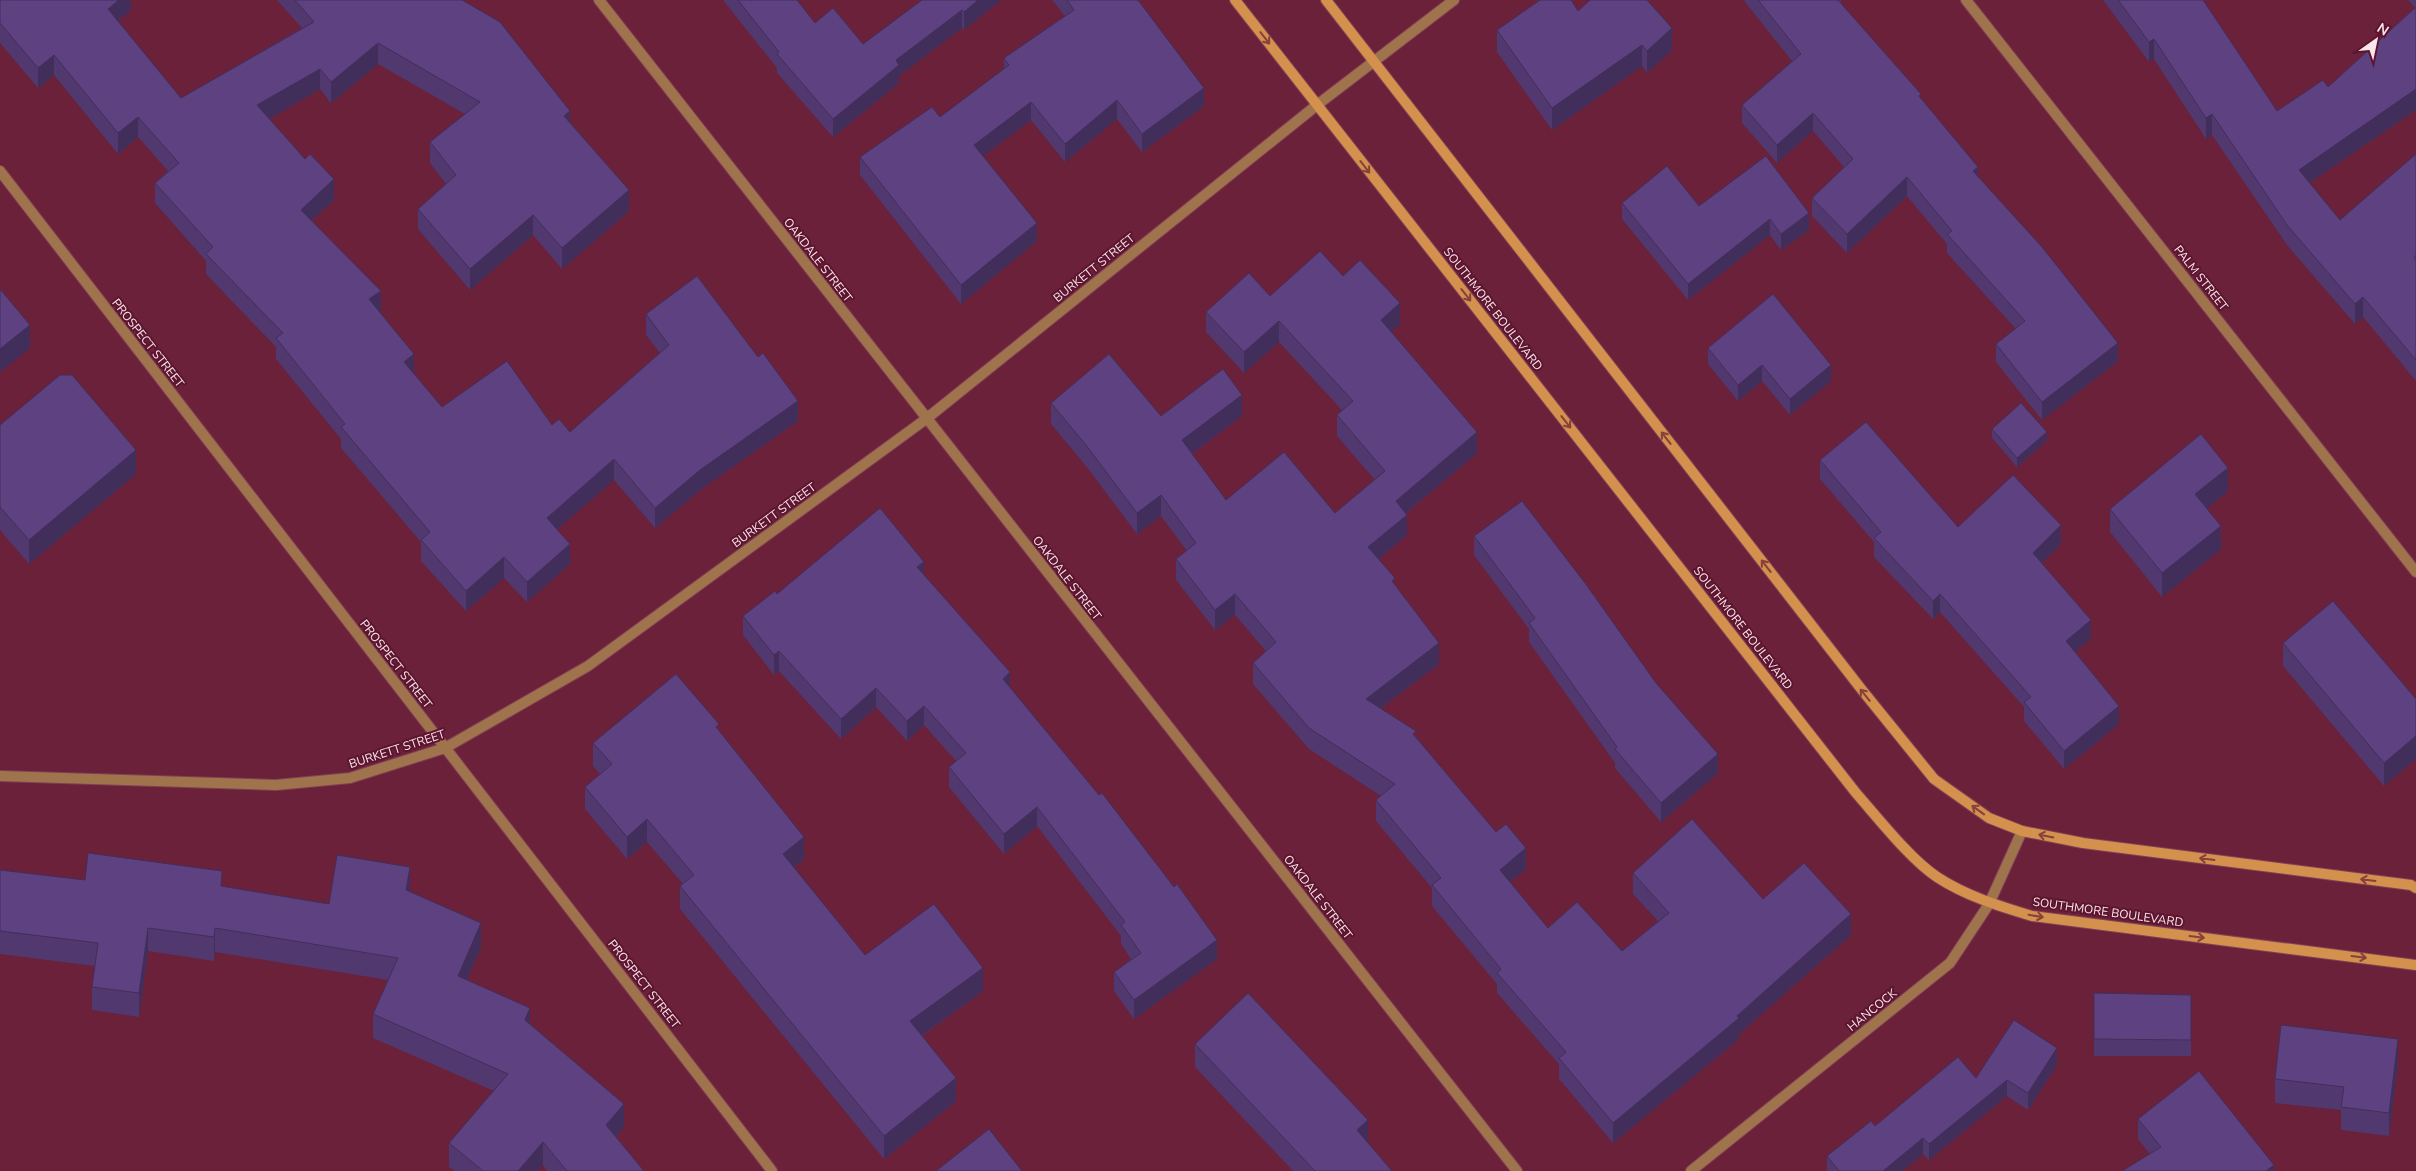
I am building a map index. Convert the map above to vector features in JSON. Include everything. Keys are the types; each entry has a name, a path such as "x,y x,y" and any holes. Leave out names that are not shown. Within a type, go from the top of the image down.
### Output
{"street":[{"name":"OAKDALE STREET","path":"599,0 1517,1171"},
{"name":"SOUTHMORE BOULEVARD","path":"1236,0 1856,794 1903,845 1936,876 1989,904 2032,916 2416,964"},
{"path":"1326,0 1862,690 1934,778 1989,818 2022,831 2083,843 2416,888"},
{"name":"BURKETT STREET","path":"0,776 276,785 350,778 445,748 588,666 926,419 1317,105 1454,0"},
{"name":"PALM STREET","path":"1966,0 2416,572"},
{"name":"PROSPECT STREET","path":"0,171 772,1171"},
{"name":"HANCOCK","path":"1691,1171 1950,964 1989,904 2022,831"}],"building":[{"path":"0,0 119,0 108,9 181,98 314,22 295,0 462,0 500,22 570,111 564,116 629,190 562,248 533,215 470,269 418,209 456,175 430,142 480,102 378,43 331,82 320,69 257,105 305,159 310,154 334,179 301,210 381,291 369,299 414,354 404,362 442,407 507,361 552,425 559,419 570,432 669,345 646,314 697,276 758,357 763,353 798,401 700,470 655,508 614,459 547,518 570,544 527,582 504,557 466,591 421,540 430,532 341,427 345,424 276,338 283,333 206,254 213,247 155,183 179,163 138,117 118,133 54,55 38,68 0,23"},
{"path":"738,0 797,0 815,23 833,8 863,44 922,0 978,0 896,60 899,65 833,119 777,54 779,52"},
{"path":"1067,0 1138,0 1204,88 1142,134 1117,100 1065,144 1031,102 974,145 1037,223 961,285 860,157 932,107 940,117 1009,65 1004,58 1074,10"},
{"path":"1540,0 1571,0 1578,11 1590,0 1647,0 1672,28 1647,51 1642,45 1552,108 1497,30"},
{"path":"1758,0 1838,0 1921,94 1919,96 1978,167 1973,171 2042,247 2118,343 2042,402 1996,344 2025,321 1947,234 1952,231 1907,177 1847,234 1812,198 1853,159 1813,113 1777,145 1742,105 1801,54"},
{"path":"2118,0 2203,0 2277,111 2323,80 2328,87 2416,7 2416,89 2299,170 2340,220 2416,154 2416,255 2414,257 2416,260 2416,360 2363,297 2355,304 2287,225 2212,114 2206,118 2154,39 2149,42"},
{"path":"1766,156 1809,213 1781,234 1770,219 1688,284 1622,203 1667,166 1699,206"},
{"path":"1320,251 1343,276 1360,260 1400,303 1381,320 1477,432 1396,501 1407,515 1368,547 1395,578 1392,581 1439,643 1366,699 1416,731 1413,734 1496,832 1506,824 1526,848 1500,870 1548,928 1577,902 1622,951 1669,913 1633,873 1692,819 1763,899 1804,863 1851,914 1737,1016 1739,1018 1613,1123 1559,1058 1566,1052 1497,973 1501,969 1432,885 1441,878 1376,800 1395,784 1309,728 1253,663 1276,642 1235,594 1215,610 1176,559 1196,543 1161,495 1137,513 1086,445 1051,403 1109,354 1161,416 1223,369 1242,395 1182,440 1226,500 1284,452 1335,513 1385,471 1337,415 1353,401 1279,321 1244,352 1206,312 1249,273 1270,296"},
{"path":"0,289 30,325 0,349"},
{"path":"1773,294 1831,365 1790,399 1762,365 1738,385 1708,348"},
{"path":"60,375 72,375 136,450 29,540 0,507 0,425"},
{"path":"2021,403 2047,432 2017,458 1992,429"},
{"path":"1866,422 1958,527 2013,475 2061,525 2033,553 2091,620 2066,641 2119,706 2064,751 2024,702 2031,697 1940,594 1933,601 1874,538 1881,532 1820,460"},
{"path":"2201,434 2228,468 2195,494 2221,526 2162,573 2110,509"},
{"path":"1522,501 1585,583 1656,683 1718,754 1661,803 1615,749 1617,747 1529,623 1535,618 1474,536"},
{"path":"880,508 924,562 917,567 1010,672 1003,679 1099,795 1102,793 1174,887 1177,884 1217,940 1134,1000 1114,972 1141,953 1121,925 1125,922 1037,807 1004,834 949,767 966,753 924,706 907,721 876,688 841,719 779,651 774,655 743,616 775,591 777,594"},
{"path":"2333,601 2416,699 2416,736 2384,763 2283,643"},
{"path":"676,674 719,724 716,727 804,837 783,854 865,955 934,904 983,968 910,1021 956,1078 884,1136 680,886 694,875 647,819 627,837 585,787 612,764 593,743"},
{"path":"88,853 222,871 221,886 329,904 337,855 410,867 406,890 481,923 458,976 530,1008 525,1020 624,1104 606,1125 644,1171 567,1171 543,1142 518,1171 483,1171 449,1143 508,1074 373,1014 398,958 215,928 214,937 148,928 139,993 92,987 98,943 0,931 0,870 85,880"},
{"path":"1248,993 1368,1120 1357,1130 1392,1171 1315,1171 1195,1044"},
{"path":"2094,993 2191,995 2191,1040 2094,1039"},
{"path":"2014,1020 2057,1048 2028,1093 2007,1080 1929,1144 1923,1138 1883,1171 1839,1171 1827,1156 1871,1121 1875,1126 1958,1057 1976,1078"},
{"path":"2281,1025 2398,1039 2389,1113 2341,1107 2344,1087 2275,1079"},
{"path":"2199,1071 2274,1165 2266,1171 2122,1171 2161,1147 2138,1119"},
{"path":"989,1129 1022,1171 936,1171"}]}
